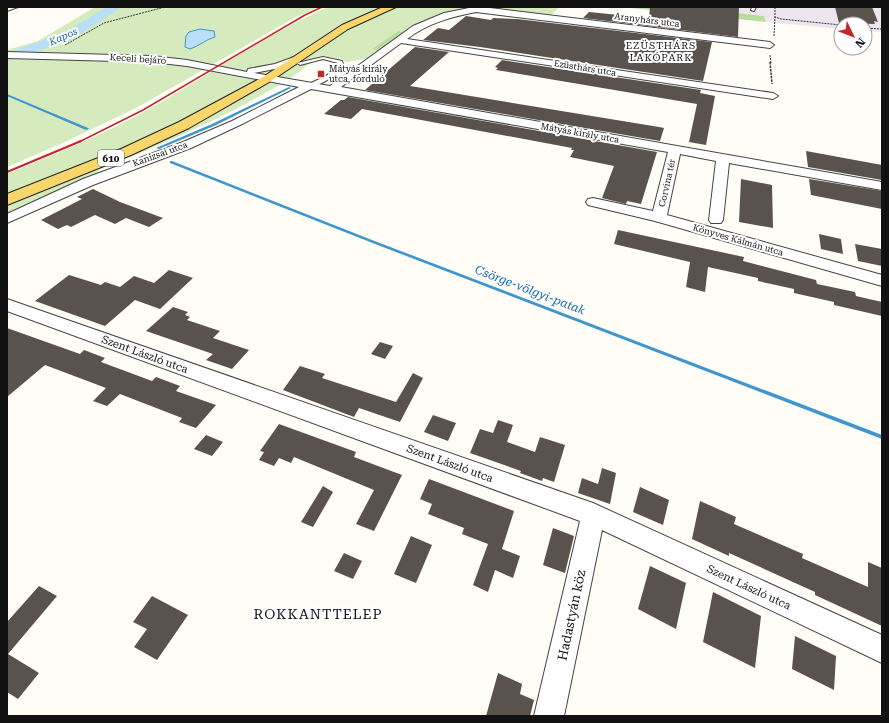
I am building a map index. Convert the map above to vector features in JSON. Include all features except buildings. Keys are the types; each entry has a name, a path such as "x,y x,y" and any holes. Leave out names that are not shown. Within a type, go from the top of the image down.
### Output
{"main road":[{"name":"610","path":"7,200 177,136 235,106 297,62 366,17 391,7"},
{"name":"610","path":"7,200 150,141 237,96 272,80"}],"street":[{"path":"7,8 14,7"},
{"path":"332,89 416,28 430,21 475,9 490,7"},
{"name":"Aranyhárs utca","path":"475,9 770,45"},
{"path":"546,18 555,9"},
{"name":"Ezüsthárs utca","path":"398,40 772,96"},
{"name":"Keceli bejáró","path":"7,56 152,59 234,72 272,80"},
{"path":"234,72 264,70 297,62"},
{"path":"234,72 246,80 247,84 237,96"},
{"name":"Mátyás király utca","path":"272,80 311,85 882,186"},
{"name":"Kanizsai utca","path":"7,219 88,182 187,145 236,123 311,85"},
{"name":"Corvina tér","path":"659,217 675,150"},
{"path":"716,220 723,158"},
{"name":"Könyves Kálmán utca","path":"593,202 659,217 882,281"},
{"name":"Szent László utca","path":"7,305 593,514 882,649"},
{"name":"Hadastyán köz","path":"549,716 593,514"}],"lane":[{"path":"297,62 323,58 340,62 341,66 336,72 311,85"}],"path":[{"path":"82,36 104,23 165,7"},
{"path":"775,7 775,17 781,19 833,24"}],"shaded area":[{"path":"686,7 882,7 882,32 873,31 873,16 833,16 833,28 766,22 764,16"}],"green space":[{"path":"95,7 318,7 294,18 136,108 67,141 7,167 7,50 38,41","holes":["187,36 215,37 190,49 186,43"]},
{"path":"328,7 559,7 548,19 466,9 427,20 405,32 398,31 372,49 378,51 367,59 346,62 341,59 321,56 286,81 236,109 168,141 98,170 99,173 7,215 7,174 75,146 140,114 280,31"},
{"path":"622,7 686,7 764,16 766,22"},
{"path":"398,31 405,32 378,51 372,49"}],"water":[{"path":"200,29 214,31 215,37 190,49 185,47 186,36 189,32"}],"waterway":[{"name":"Kapos","path":"7,58 68,36 116,7"},
{"path":"158,148 213,125 290,88"},
{"name":"Csörge-völgyi-patak","path":"7,95 87,129"},
{"name":"Csörge-völgyi-patak","path":"171,162 371,241 882,437"}],"railway":[{"path":"81,141 143,110 305,15 322,7"},
{"path":"7,172 81,141"}],"place":[{"name":"Mátyás király utca, forduló","path":"321,74"}],"district":[{"name":"EZÜSTHÁRS LAKÓPARK","path":"661,50"},
{"name":"ROKKANTTELEP","path":"318,614"}]}
